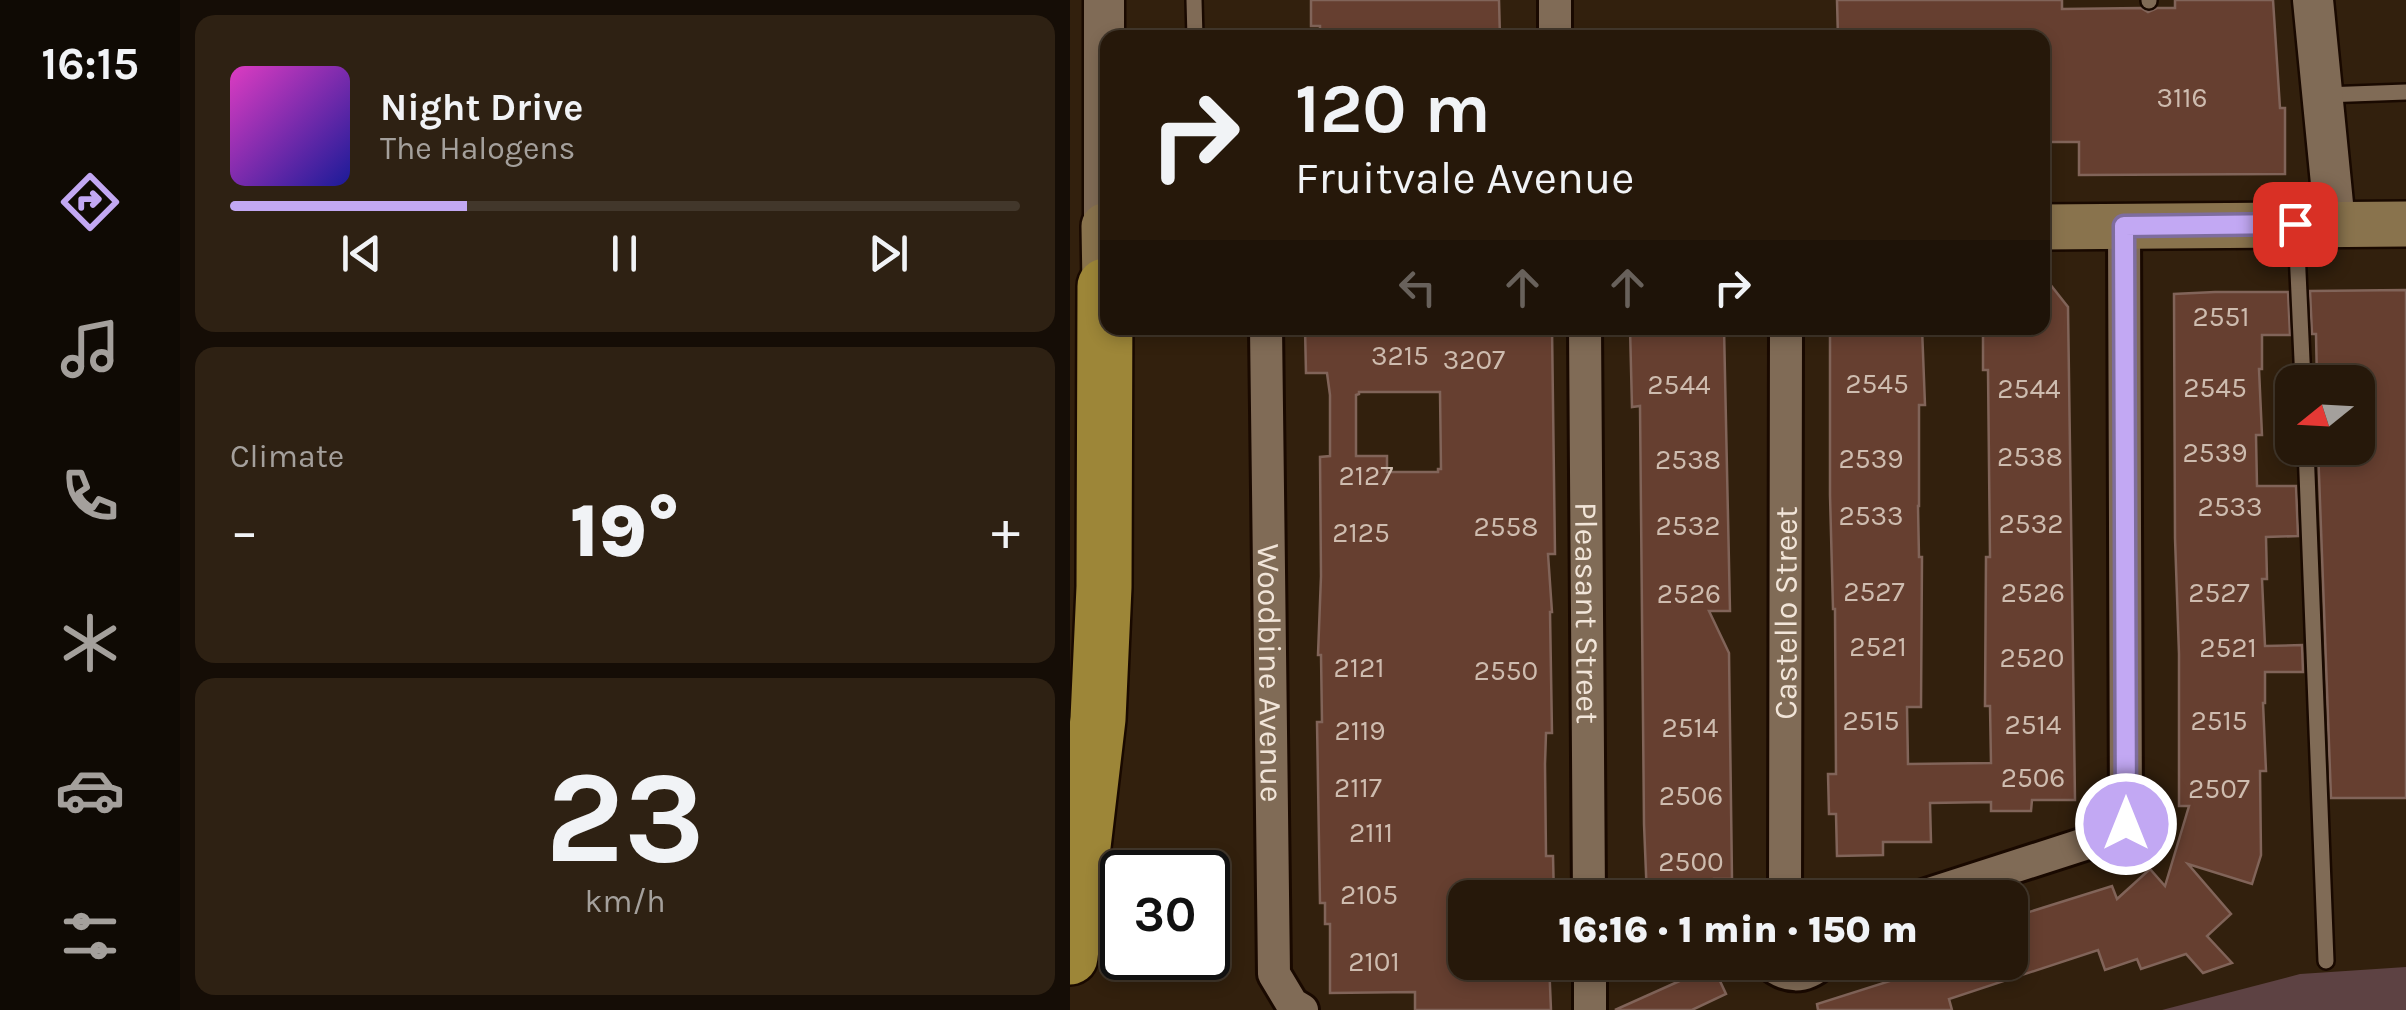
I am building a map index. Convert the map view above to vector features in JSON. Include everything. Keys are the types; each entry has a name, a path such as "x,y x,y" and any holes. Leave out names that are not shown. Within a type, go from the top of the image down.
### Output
{"highway":[{"path":"1070,956 1098,719 1104,587 1094,286"}],"main road":[{"path":"2050,227 2406,224"},
{"path":"1094,227 1094,286"}],"street":[{"path":"1103,30 1104,0"},
{"path":"1555,0 1555,30"},
{"path":"2313,0 2324,95 2315,224"},
{"path":"1094,227 1100,91"},
{"path":"1973,880 2098,840 2126,824 2124,226"},
{"name":"Woodbine Avenue","path":"1266,335 1274,974 1292,1004 1302,1010"},
{"name":"Pleasant Street","path":"1584,335 1589,880"},
{"name":"Castello Street","path":"1785,880 1786,335"},
{"path":"1590,980 1590,1010"}],"lane":[{"path":"1194,0 1195,30"},
{"path":"2324,95 2406,92"},
{"path":"2304,365 2315,224"},
{"path":"2307,465 2326,960"}],"shaded area":[{"path":"2406,967 2406,1010 2162,1010 2300,974"}],"building":[{"path":"1311,0 1499,0 1500,30 1320,30 1320,26 1311,26"},
{"path":"1837,0 2062,0 2062,9 2141,8 2148,12 2175,8 2175,0 2273,0 2280,108 2285,108 2285,174 2079,175 2079,142 2050,142 2050,30 1838,30"},
{"path":"2050,284 2068,307 2075,800 2032,800 2031,811 1991,811 1991,802 1930,803 1931,842 1883,842 1883,855 1837,856 1836,814 1829,814 1828,774 1836,774 1830,335 1922,335 1925,405 1919,405 1918,506 1922,557 1921,707 1907,707 1908,764 1991,763 1990,706 1985,706 1986,557 1990,557 1988,370 1983,370 1983,335 2050,335"},
{"path":"2406,290 2406,798 2331,798 2319,465 2375,465 2375,365 2317,365 2310,291"},
{"path":"2288,292 2290,335 2262,335 2262,435 2256,435 2257,486 2296,486 2298,536 2266,537 2267,579 2262,579 2265,646 2302,645 2303,672 2265,672 2266,771 2260,771 2261,855 2252,884 2188,864 2231,914 2207,936 2232,963 2203,973 2186,954 2141,969 2137,959 2105,970 2098,950 2028,973 2028,912 2112,886 2117,899 2150,869 2165,886 2189,806 2179,806 2174,294"},
{"path":"1305,335 1552,335 1555,554 1548,554 1552,733 1546,733 1545,764 1546,856 1553,856 1554,880 1448,880 1448,980 1550,980 1551,1010 1415,1010 1415,992 1330,993 1330,924 1325,924 1325,903 1320,903 1317,722 1322,722 1318,655 1320,457 1330,456 1327,373 1306,373","holes":["1440,392 1438,469 1387,472 1387,456 1356,456 1356,395"]},
{"path":"1630,335 1724,335 1730,611 1709,611 1729,653 1732,879 1646,880 1640,406 1632,407"},
{"path":"1682,980 1720,980 1726,994 1692,1010 1615,1010"},
{"path":"1893,980 2007,980 1949,999 1952,1010 1818,1010 1817,1004"}],"route":[{"path":"2126,824 2124,226 2295,224"}]}
